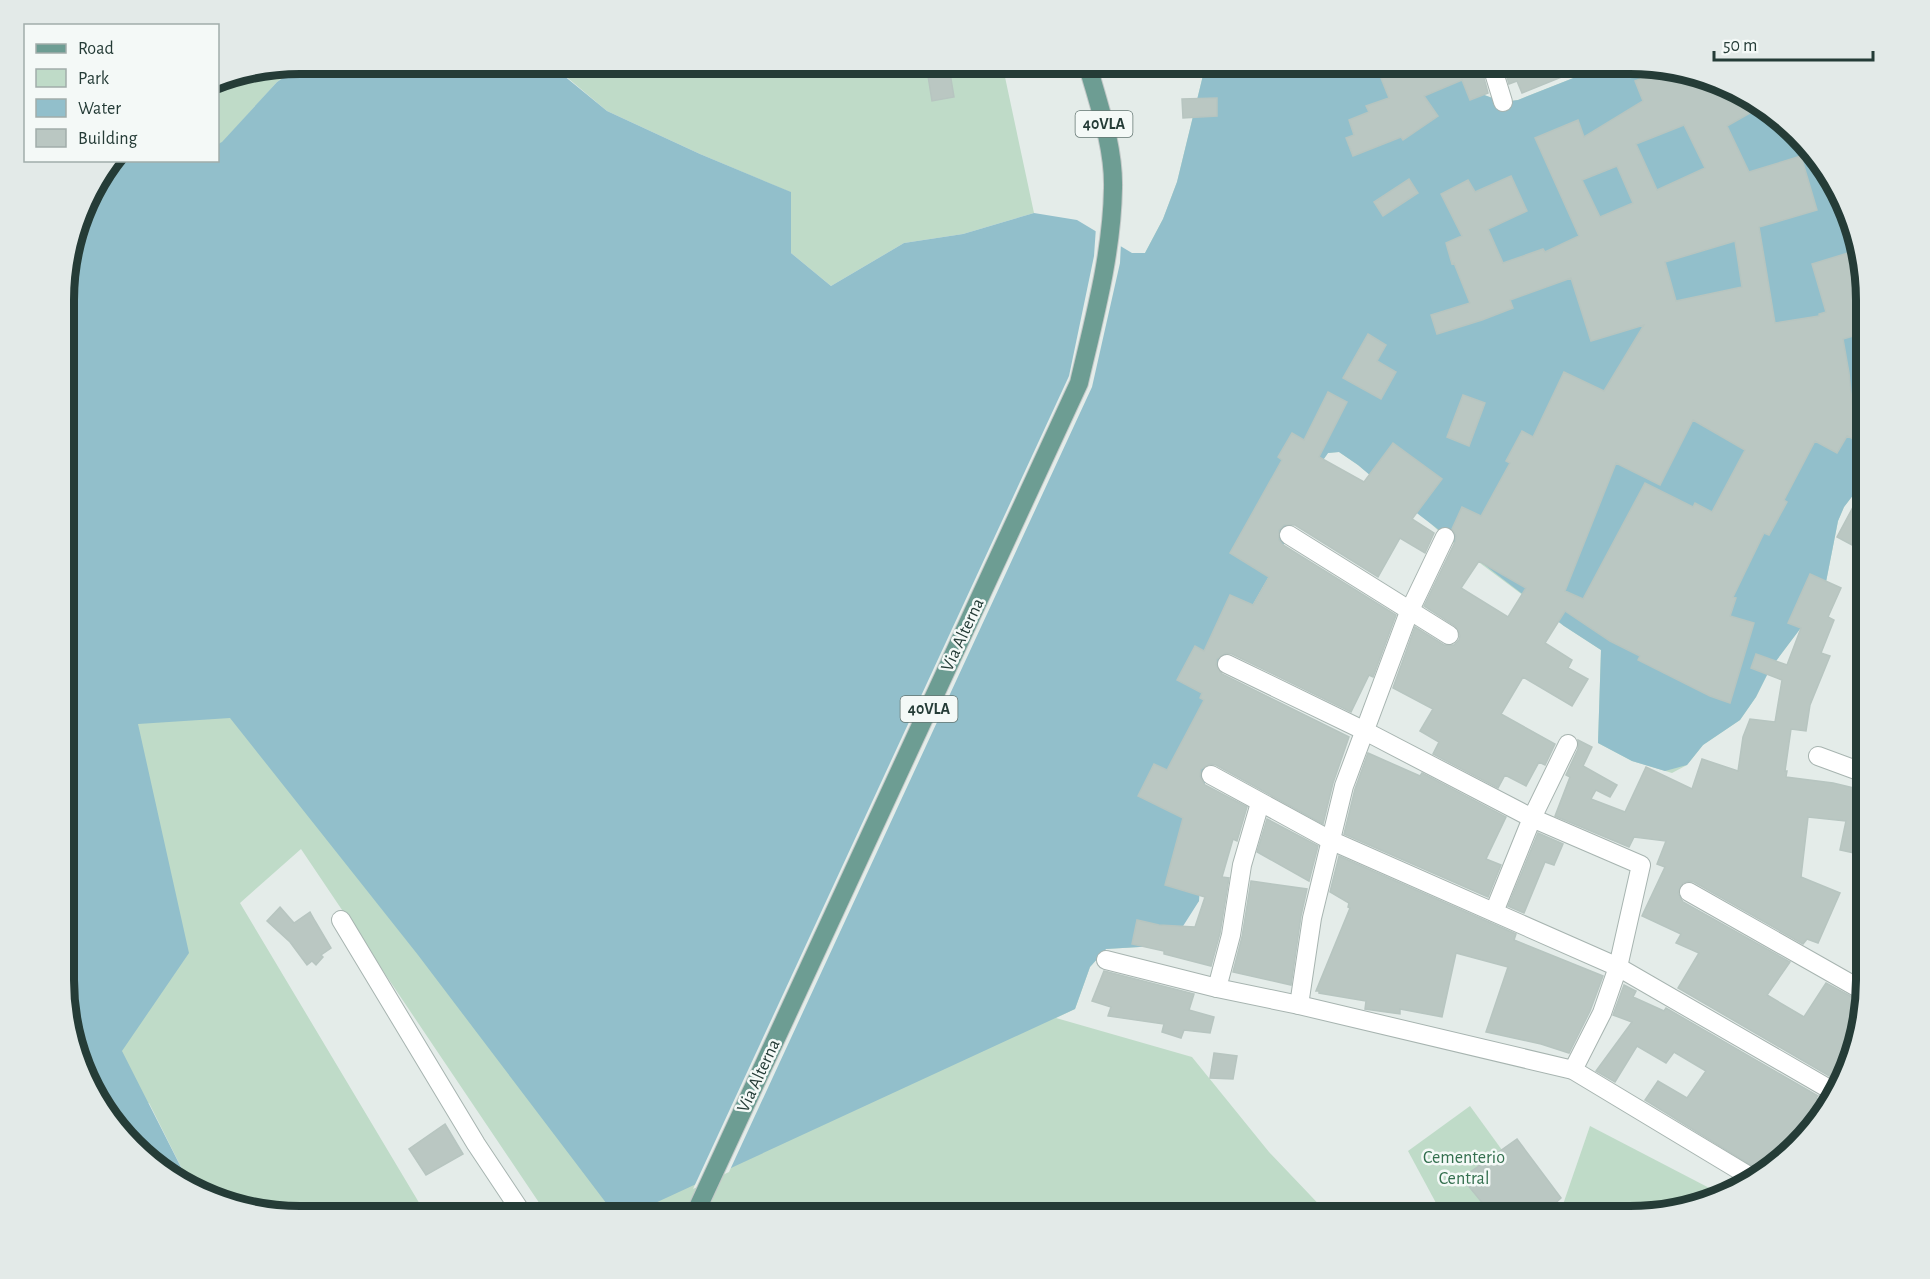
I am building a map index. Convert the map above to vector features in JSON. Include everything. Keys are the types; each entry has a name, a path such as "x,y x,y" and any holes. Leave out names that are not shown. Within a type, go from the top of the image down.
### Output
{"main road":[{"name":"Via Alterna","path":"699,1206 1079,382 1107,259 1113,187 1107,134 1090,74"}],"street":[{"path":"1494,74 1503,102"},
{"path":"1289,536 1449,635"},
{"path":"1299,1005 1312,918 1344,786 1409,612 1445,537"},
{"path":"1227,664 1365,731 1532,818 1641,865 1618,967 1602,1013 1573,1070"},
{"path":"1494,912 1532,818 1568,744"},
{"path":"1818,756 1856,770"},
{"path":"1211,775 1330,840 1618,967 1828,1088"},
{"path":"1217,988 1231,935 1242,865 1260,803"},
{"path":"1689,892 1856,987"},
{"path":"340,920 476,1144 517,1206"},
{"path":"1106,960 1217,988 1299,1005 1573,1070 1745,1174"}],"green space":[{"path":"289,74 277,82 219,144 219,89 241,81"},
{"path":"563,74 1004,74 1034,213 963,234 904,243 831,286 791,253 790,192 607,111"},
{"path":"1203,74 1306,74 1479,93 1503,102 1518,100 1583,74 1660,75 1689,81 1730,97 1768,120 1790,140 1810,162 1833,200 1849,241 1855,270 1856,491 1844,507 1838,521 1826,582 1809,617 1770,669 1756,697 1740,720 1703,745 1687,765 1672,773 1632,761 1598,743 1601,650 1564,626 1445,537 1428,521 1339,452 1328,453 1314,473 1273,569 1235,636 1203,700 1205,783 1199,901 1156,946 1106,949 1090,967 1075,1009 1056,1018 1192,1057 1269,1152 1320,1206 541,1206 301,849 240,903 421,1206 300,1206 270,1204 241,1198 213,1188 184,1173 149,1103 108,1099 91,1066 81,1038 75,1009 74,692 81,697 1145,253 1163,219 1177,182"},
{"name":"Cementerio Central","path":"1470,1106 1543,1206 1438,1206 1408,1151"},
{"path":"1590,1126 1712,1190 1689,1198 1660,1204 1562,1206"}],"water":[{"path":"289,74 564,74 607,111 700,154 791,192 791,253 831,286 904,243 963,234 1034,213 1077,220 1132,253 1145,253 1163,219 1177,182 1203,74 1463,74 1479,93 1503,102 1518,100 1583,74 1645,74 1689,81 1730,97 1768,120 1810,162 1839,213 1849,241 1856,285 1856,491 1844,507 1838,521 1826,582 1809,617 1770,669 1756,697 1740,720 1703,745 1687,765 1665,771 1632,761 1598,743 1601,650 1564,626 1392,494 1358,465 1339,452 1328,453 1314,473 1273,569 1235,636 1203,700 1205,783 1199,901 1178,934 1156,946 1106,949 1090,967 1075,1009 649,1206 608,1206 418,955 230,718 138,724 189,953 122,1051 184,1173 162,1159 140,1139 112,1105 91,1066 81,1038 75,1009 75,270 81,241 91,213 120,162 219,162 219,144 277,82"}],"pier":[{"path":"1096,227 1121,243 1120,263 1092,387 729,1172 693,1189 1069,376 1094,256"}],"building":[{"path":"950,74 954,97 932,101 928,76"},
{"path":"1379,74 1483,74 1488,93 1470,100 1462,80 1424,96 1438,116 1403,140 1401,137 1353,156 1346,138 1354,135 1349,120 1369,112 1366,106 1389,98"},
{"path":"1506,74 1569,74 1522,93 1517,81 1509,84"},
{"path":"1651,74 1689,81 1717,91 1754,111 1727,126 1749,172 1801,156 1817,210 1759,227 1775,323 1819,316 1826,312 1812,264 1848,253 1856,279 1856,335 1843,339 1856,440 1847,436 1837,453 1815,441 1784,500 1787,502 1769,535 1764,533 1733,597 1736,598 1730,616 1754,623 1730,703 1710,696 1638,660 1640,656 1610,641 1565,611 1545,643 1572,660 1568,668 1588,679 1572,706 1523,677 1501,714 1555,744 1545,765 1539,762 1526,786 1505,775 1498,788 1433,754 1439,742 1420,731 1433,709 1393,688 1415,627 1444,645 1454,645 1459,640 1460,635 1455,626 1424,606 1455,542 1456,536 1452,529 1462,507 1481,516 1510,463 1506,461 1522,431 1533,437 1564,372 1604,391 1644,325 1591,341 1571,278 1510,300 1513,308 1437,334 1431,315 1470,303 1454,263 1452,264 1446,243 1462,236 1441,194 1468,180 1475,192 1511,176 1527,211 1488,229 1503,263 1543,249 1545,252 1579,236 1535,138 1578,120 1584,137 1643,101 1635,81","holes":["1684,125 1705,168 1657,190 1636,144","1617,166 1633,203 1600,217 1582,180","1735,241 1742,287 1676,301 1665,262","1693,420 1745,450 1712,512 1695,503 1693,507 1645,483 1583,599 1565,591 1616,463 1660,485","1479,561 1526,588 1508,617 1461,588"]},
{"path":"1217,98 1217,116 1183,118 1182,99"},
{"path":"1409,179 1418,193 1383,216 1374,202"},
{"path":"1368,334 1386,345 1377,361 1396,372 1381,399 1343,378"},
{"path":"1328,392 1347,402 1319,457 1364,482 1393,443 1442,479 1412,519 1434,533 1425,553 1400,538 1378,577 1295,525 1284,525 1279,530 1279,540 1283,545 1396,615 1373,677 1369,675 1351,712 1232,654 1226,653 1217,659 1216,665 1222,674 1349,737 1333,783 1323,824 1216,765 1210,764 1201,769 1200,776 1205,785 1247,807 1237,841 1233,839 1222,877 1229,878 1220,933 1211,966 1164,954 1164,951 1132,944 1137,920 1159,925 1195,927 1205,897 1165,885 1183,818 1138,796 1154,764 1167,770 1204,700 1200,698 1202,693 1177,680 1195,646 1204,651 1230,595 1253,605 1269,577 1230,553 1282,460 1278,457 1292,433 1304,440"},
{"path":"1463,395 1485,403 1469,446 1447,437"},
{"path":"1856,502 1856,547 1837,537"},
{"path":"1810,574 1841,588 1828,617 1834,620 1821,653 1830,656 1810,705 1806,731 1791,729 1785,771 1787,771 1786,777 1856,788 1856,853 1840,850 1846,821 1808,817 1801,877 1840,893 1818,943 1807,939 1803,944 1694,882 1683,883 1678,893 1683,902 1790,962 1767,995 1804,1017 1826,983 1856,999 1849,1038 1839,1065 1831,1077 1678,988 1699,953 1676,943 1681,934 1642,916 1665,867 1657,864 1666,841 1634,837 1629,847 1555,816 1570,777 1566,775 1578,749 1578,740 1592,747 1583,766 1617,785 1610,797 1596,790 1591,799 1625,812 1646,767 1692,789 1702,759 1738,771 1743,737 1750,719 1775,722 1782,680 1751,668 1756,654 1787,665 1801,628 1788,623"},
{"path":"1368,753 1420,776 1422,773 1506,817 1486,859 1501,865 1488,897 1344,834 1355,789"},
{"path":"1267,819 1318,846 1309,881 1257,852"},
{"path":"1538,833 1563,844 1554,865 1545,862 1524,913 1508,906"},
{"path":"1339,856 1516,934 1514,940 1603,976 1590,1011 1569,1053 1541,1044 1486,1032 1508,967 1456,953 1442,1017 1400,1009 1400,1014 1365,1009 1366,1001 1316,991 1350,908 1349,903 1330,892"},
{"path":"1251,881 1307,889 1291,985 1233,972 1242,937"},
{"path":"280,907 294,923 310,912 331,948 321,955 323,957 316,965 312,961 307,965 290,942 267,921"},
{"path":"1104,971 1194,994 1189,1010 1214,1017 1210,1033 1184,1030 1181,1038 1162,1032 1164,1024 1108,1016 1111,1007 1092,1001"},
{"path":"1624,985 1636,991 1633,997 1664,1011 1666,1008 1818,1096 1816,1098 1820,1101 1810,1117 1790,1139 1755,1168 1645,1100 1658,1081 1687,1098 1706,1071 1674,1052 1666,1063 1637,1046 1615,1082 1596,1071 1632,1022 1613,1015"},
{"path":"1214,1053 1237,1056 1233,1079 1210,1078"},
{"path":"445,1124 463,1154 426,1175 409,1149"},
{"path":"1517,1139 1561,1198 1553,1206 1485,1206 1462,1178"}]}
